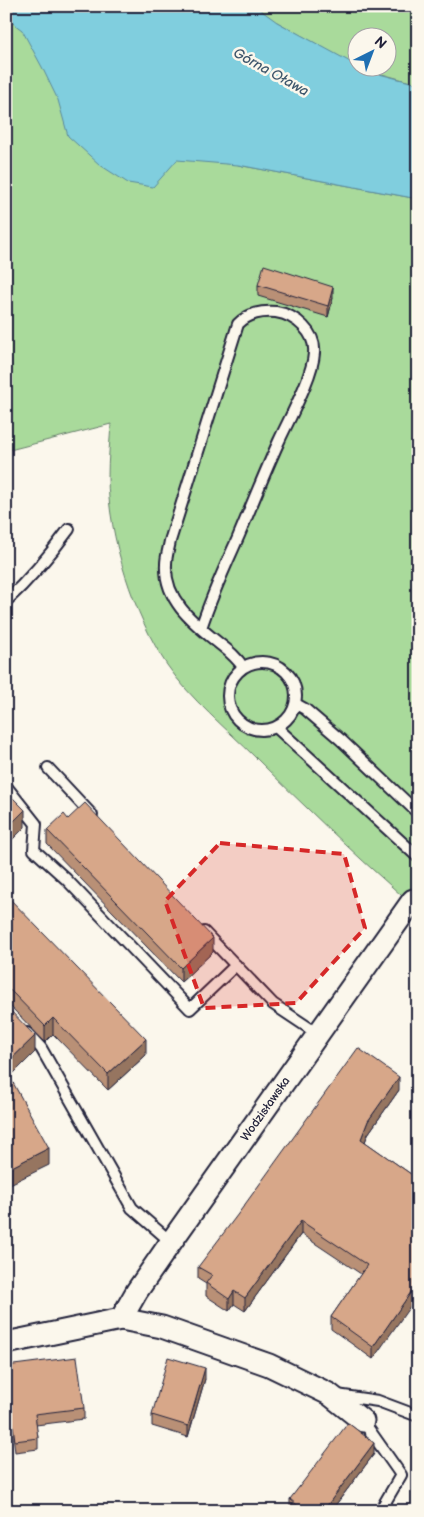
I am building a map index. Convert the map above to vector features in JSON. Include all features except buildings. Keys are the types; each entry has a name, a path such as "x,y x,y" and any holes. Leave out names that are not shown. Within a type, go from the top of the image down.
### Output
{"street":[{"name":"Wodzisławska","path":"121,1319 137,1291 415,895"},
{"path":"6,1343 121,1319 162,1327 260,1362 329,1394 362,1421"}],"lane":[{"path":"201,628 210,599 261,480 310,373 314,353 312,339 308,330 297,321 280,313 262,311 245,317 238,324 170,541 166,563 167,583 178,606 201,628 234,655 243,667"},
{"path":"6,601 48,556 69,529"},
{"path":"259,662 279,666 285,670 294,683 297,697 296,704 292,714 276,727 261,730 250,728 239,721 231,710 228,692 230,683 243,667 259,662"},
{"path":"296,704 305,709 341,740 418,813"},
{"path":"276,727 418,857"},
{"path":"48,768 100,823"},
{"path":"6,786 36,824 34,850 66,879 190,1009 236,965"},
{"path":"198,926 273,1004 318,1034"},
{"path":"18,1024 41,1048 132,1208 171,1242"},
{"path":"329,1394 378,1401 418,1416"},
{"path":"362,1421 401,1475 380,1511"}],"highlighted area":[{"path":"220,843 344,854 365,928 296,1003 204,1008 165,901"}],"green space":[{"path":"6,6 238,165 418,199 418,904 403,894 401,895 327,828 198,702 167,665 155,645 134,600 118,549 109,500 108,470 111,424 6,451"},
{"path":"196,6 418,6 418,84 396,78 396,28 346,28 346,60 277,22"}],"water":[{"name":"Górna Oława","path":"6,6 255,6 277,22 346,60 346,78 395,78 418,84 418,199 238,165 177,160 153,187 128,183 100,165 68,136 58,100 42,67 22,30 6,18"}]}
